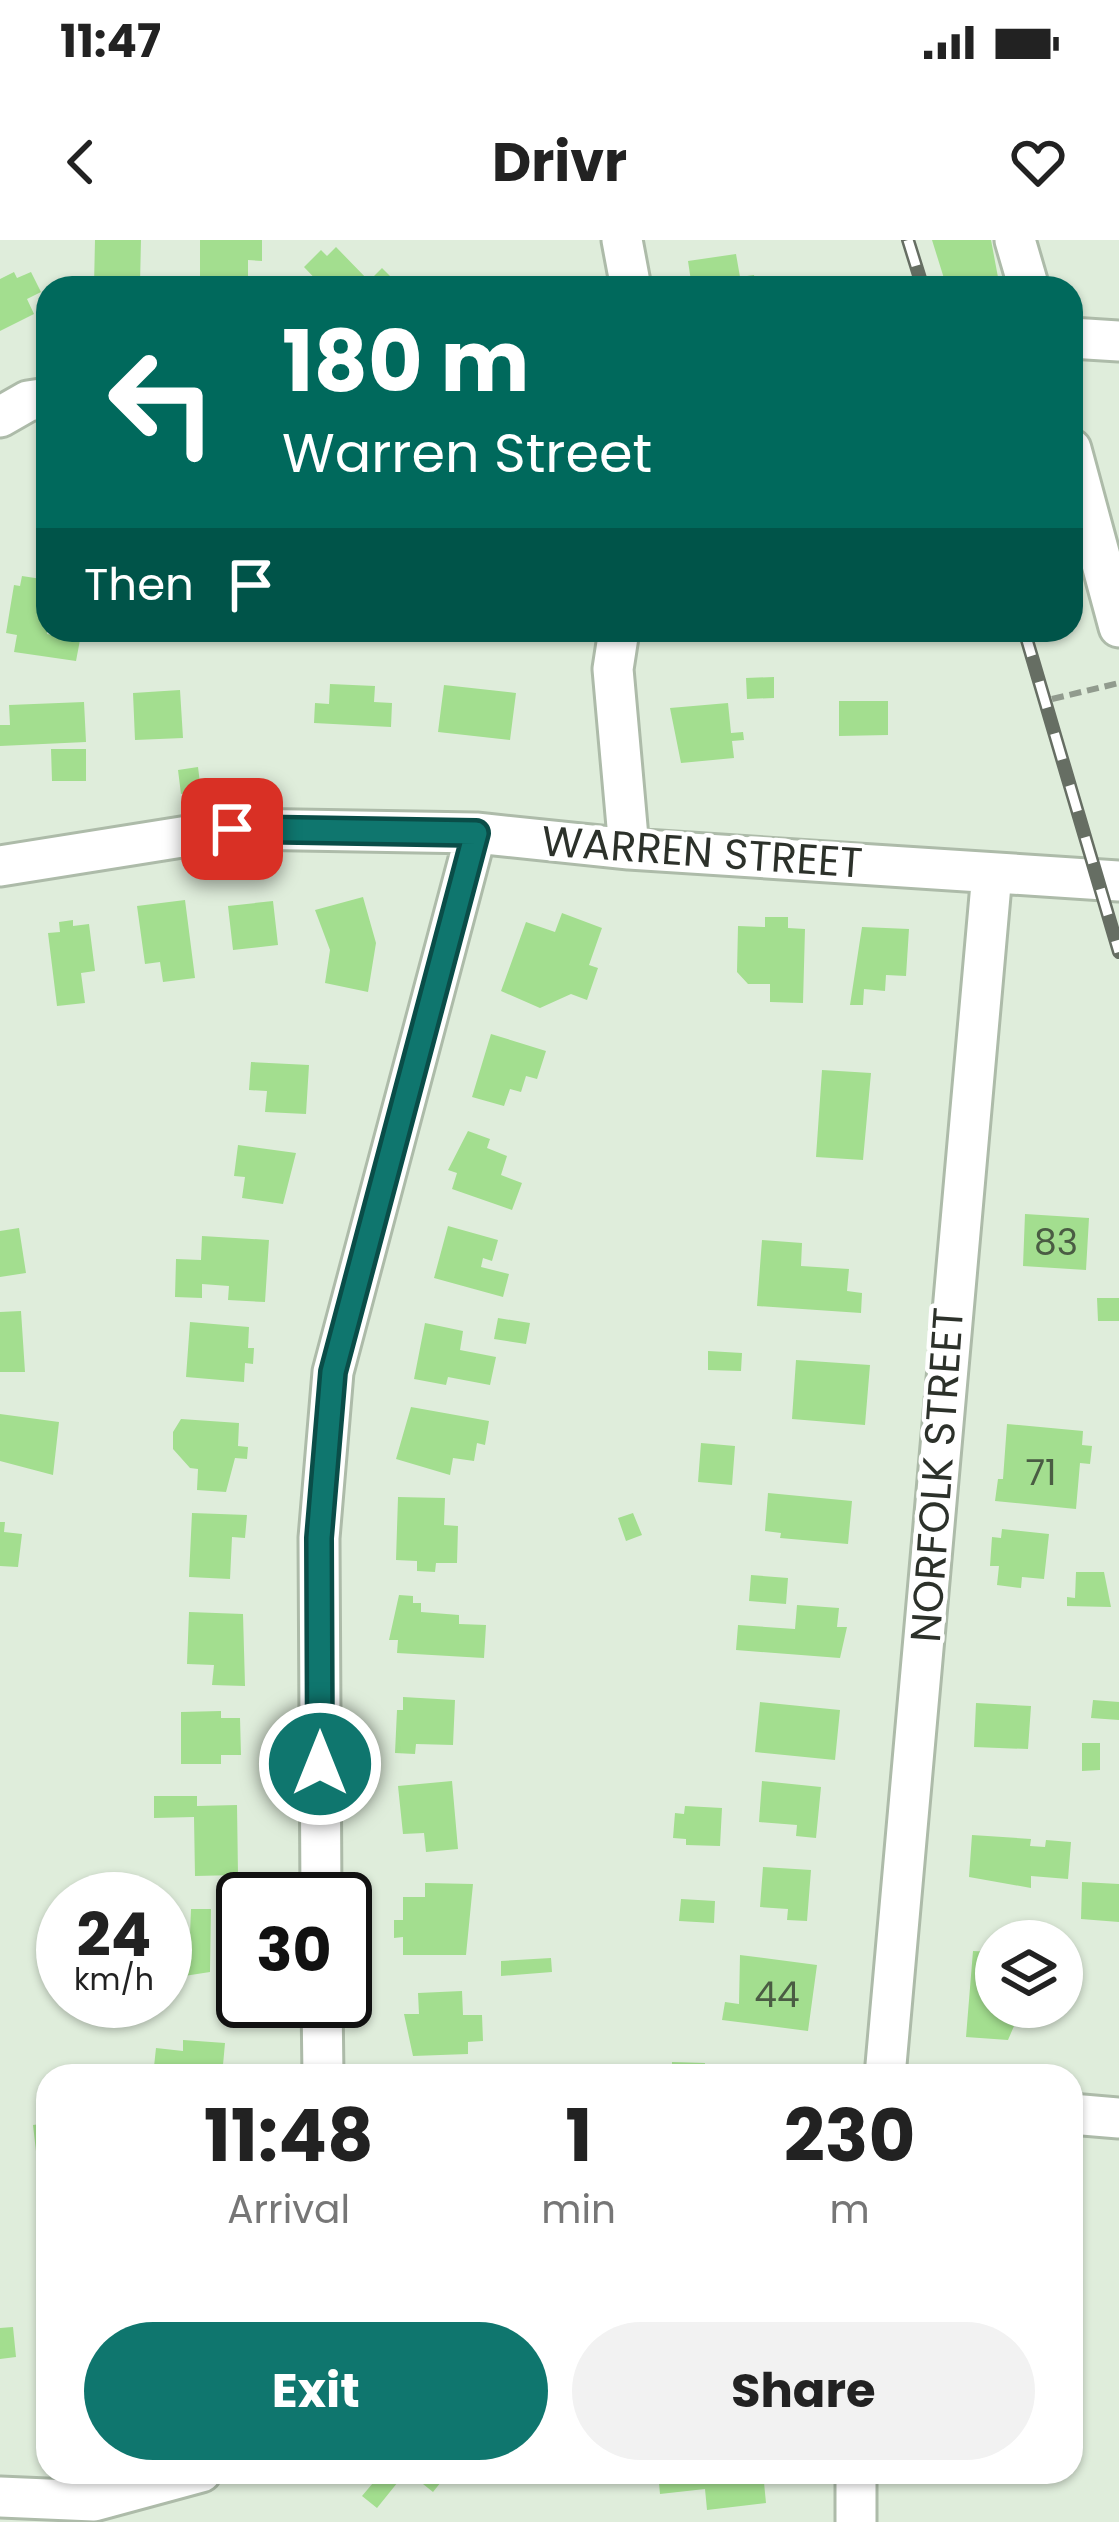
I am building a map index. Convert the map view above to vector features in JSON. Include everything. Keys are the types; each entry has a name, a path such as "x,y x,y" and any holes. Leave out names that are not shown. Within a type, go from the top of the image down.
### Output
{"street":[{"path":"622,240 629,276"},
{"path":"1015,240 1026,276"},
{"path":"1083,339 1119,341"},
{"path":"0,417 36,400"},
{"path":"1083,494 1119,627"},
{"path":"617,642 613,669 629,849"},
{"name":"WARREN STREET","path":"0,866 232,829 476,833 629,849 1119,881"},
{"path":"321,1872 319,1538 333,1372 476,833"},
{"name":"NORFOLK STREET","path":"886,2064 992,873"},
{"path":"322,2028 323,2064"},
{"path":"1083,2115 1119,2118"},
{"path":"0,2497 94,2501 157,2484"},
{"path":"856,2484 856,2522"}],"path":[{"path":"1052,699 1119,682"}],"building":[{"path":"95,240 141,240 140,276 94,276"},
{"path":"200,240 262,240 262,261 248,260 248,276 200,276"},
{"path":"932,240 991,240 998,276 943,276"},
{"path":"336,247 364,276 313,276 304,267 321,250 327,256"},
{"path":"736,254 740,276 690,276 688,261"},
{"path":"14,272 17,278 31,272 36,294 27,299 34,314 0,331 0,279"},
{"path":"22,576 36,578 36,642 80,642 76,661 14,652 17,635 6,633 14,585 20,586"},
{"path":"774,677 774,698 747,699 746,678"},
{"path":"330,684 375,686 374,702 392,703 391,727 314,723 315,703 329,704"},
{"path":"444,685 516,693 510,740 438,732"},
{"path":"180,690 183,738 135,740 133,693"},
{"path":"839,701 888,701 888,735 839,736"},
{"path":"84,702 86,742 0,746 0,725 10,725 9,705"},
{"path":"728,703 731,733 743,732 744,740 732,741 734,758 681,763 670,708"},
{"path":"51,749 86,749 86,781 52,781"},
{"path":"198,767 201,791 181,794 178,770"},
{"path":"363,897 376,943 368,992 325,983 330,950 315,910"},
{"path":"185,900 195,978 163,982 160,962 145,964 137,906"},
{"path":"273,901 278,945 233,950 228,906"},
{"path":"562,913 602,928 589,965 598,968 587,1000 571,994 540,1008 501,991 526,922 555,932"},
{"path":"765,917 788,917 788,928 805,929 803,1003 770,1002 770,984 748,984 737,972 738,926 765,927"},
{"path":"73,920 73,926 89,924 95,971 81,973 85,1003 57,1006 48,933 60,932 59,922"},
{"path":"862,927 909,929 906,976 886,975 885,991 864,989 863,1005 850,1005"},
{"path":"491,1034 546,1051 537,1079 526,1076 521,1092 510,1089 504,1106 472,1097"},
{"path":"251,1062 309,1065 306,1114 265,1112 267,1091 249,1090"},
{"path":"822,1070 871,1073 863,1160 816,1157"},
{"path":"468,1131 490,1139 487,1148 507,1156 501,1175 522,1183 512,1210 452,1189 457,1173 448,1170"},
{"path":"238,1145 296,1153 283,1204 242,1198 245,1177 234,1176"},
{"path":"1025,1214 1089,1218 1086,1270 1023,1266"},
{"path":"448,1226 498,1240 492,1261 483,1258 481,1267 509,1274 503,1297 434,1278"},
{"path":"19,1228 26,1273 0,1277 0,1231"},
{"path":"202,1236 269,1240 265,1302 228,1300 229,1286 202,1284 202,1298 175,1297 176,1259 201,1260"},
{"path":"762,1240 802,1243 801,1266 849,1269 847,1291 862,1293 861,1313 757,1306"},
{"path":"1097,1298 1119,1298 1119,1321 1098,1321"},
{"path":"21,1311 25,1372 0,1372 0,1312"},
{"path":"498,1318 530,1323 526,1344 494,1339"},
{"path":"190,1322 249,1327 253,1364 245,1363 244,1382 186,1377"},
{"path":"425,1323 463,1331 460,1350 496,1357 490,1385 448,1377 446,1385 414,1379"},
{"path":"708,1351 742,1353 741,1371 708,1370"},
{"path":"796,1360 870,1365 865,1425 792,1419"},
{"path":"411,1407 489,1421 485,1445 477,1443 474,1461 453,1458 450,1475 396,1459"},
{"path":"0,1414 59,1422 53,1475 0,1461"},
{"path":"181,1419 239,1423 238,1446 248,1447 247,1459 235,1458 226,1492 197,1490 198,1469 190,1468 173,1449 173,1432"},
{"path":"1007,1424 1083,1431 1082,1445 1092,1446 1090,1464 1080,1463 1076,1509 995,1501 998,1479 1003,1479"},
{"path":"701,1443 735,1446 732,1485 698,1482"},
{"path":"768,1493 852,1501 848,1544 780,1538 781,1533 765,1531"},
{"path":"398,1497 445,1498 444,1525 458,1526 457,1563 436,1563 435,1572 417,1571 417,1561 396,1560"},
{"path":"192,1513 247,1515 245,1538 232,1537 230,1579 189,1577"},
{"path":"633,1513 642,1535 626,1541 618,1518"},
{"path":"0,1522 5,1522 4,1532 22,1534 18,1567 0,1566"},
{"path":"1002,1529 1049,1534 1044,1579 1022,1577 1021,1588 997,1585 999,1566 990,1566 992,1537 1001,1538"},
{"path":"1076,1572 1104,1572 1111,1607 1067,1606 1067,1597 1075,1598"},
{"path":"751,1575 788,1578 786,1604 749,1601"},
{"path":"399,1595 413,1596 413,1603 421,1603 421,1612 459,1615 459,1624 486,1625 484,1658 397,1653 398,1640 389,1640"},
{"path":"797,1605 839,1608 837,1627 847,1627 840,1658 736,1650 738,1625 795,1629"},
{"path":"189,1612 243,1614 245,1686 212,1685 214,1665 187,1664"},
{"path":"403,1697 455,1700 453,1745 416,1744 415,1754 395,1753 397,1710 403,1710"},
{"path":"1093,1700 1119,1702 1119,1720 1091,1718"},
{"path":"760,1702 840,1710 835,1760 755,1752"},
{"path":"976,1703 1031,1706 1028,1749 974,1747"},
{"path":"221,1711 221,1718 240,1718 241,1755 221,1755 221,1764 181,1764 181,1712"},
{"path":"1082,1743 1100,1743 1100,1770 1082,1771"},
{"path":"452,1781 458,1849 426,1852 424,1833 403,1834 398,1786"},
{"path":"762,1781 821,1787 816,1838 796,1836 797,1825 759,1822"},
{"path":"154,1796 197,1796 197,1806 237,1805 238,1872 195,1876 194,1817 154,1818"},
{"path":"685,1806 722,1808 720,1846 686,1845 686,1839 673,1838 675,1813 684,1814"},
{"path":"972,1835 1031,1839 1030,1846 1045,1847 1046,1840 1071,1842 1068,1879 1031,1876 1031,1888 969,1877"},
{"path":"763,1867 811,1870 807,1921 787,1920 788,1909 760,1907"},
{"path":"1082,1882 1119,1884 1119,1922 1081,1919"},
{"path":"425,1883 473,1884 466,1955 403,1955 403,1937 394,1938 394,1920 403,1920 403,1897 425,1897"},
{"path":"681,1899 715,1901 714,1923 679,1921"},
{"path":"192,1909 211,1909 210,1972 192,1975"},
{"path":"975,1951 975,2028 1013,2028 1008,2040 966,2037"},
{"path":"740,1955 817,1965 808,2031 722,2020 725,2002 739,2004"},
{"path":"551,1958 552,1972 501,1976 501,1961"},
{"path":"462,1991 463,2015 482,2015 483,2041 468,2042 468,2054 413,2056 404,2014 419,2014 418,1993"},
{"path":"183,2040 225,2043 223,2064 154,2064 156,2048 183,2051"},
{"path":"13,2327 16,2357 0,2359 0,2328"},
{"path":"372,2484 396,2484 377,2508 362,2496"},
{"path":"659,2484 764,2484 766,2503 707,2510 705,2489 660,2494"}],"railway":[{"path":"908,240 919,276"},
{"path":"1028,642 1119,952"}],"route":[{"path":"232,829 476,833 333,1372 319,1538 320,1764"}]}
